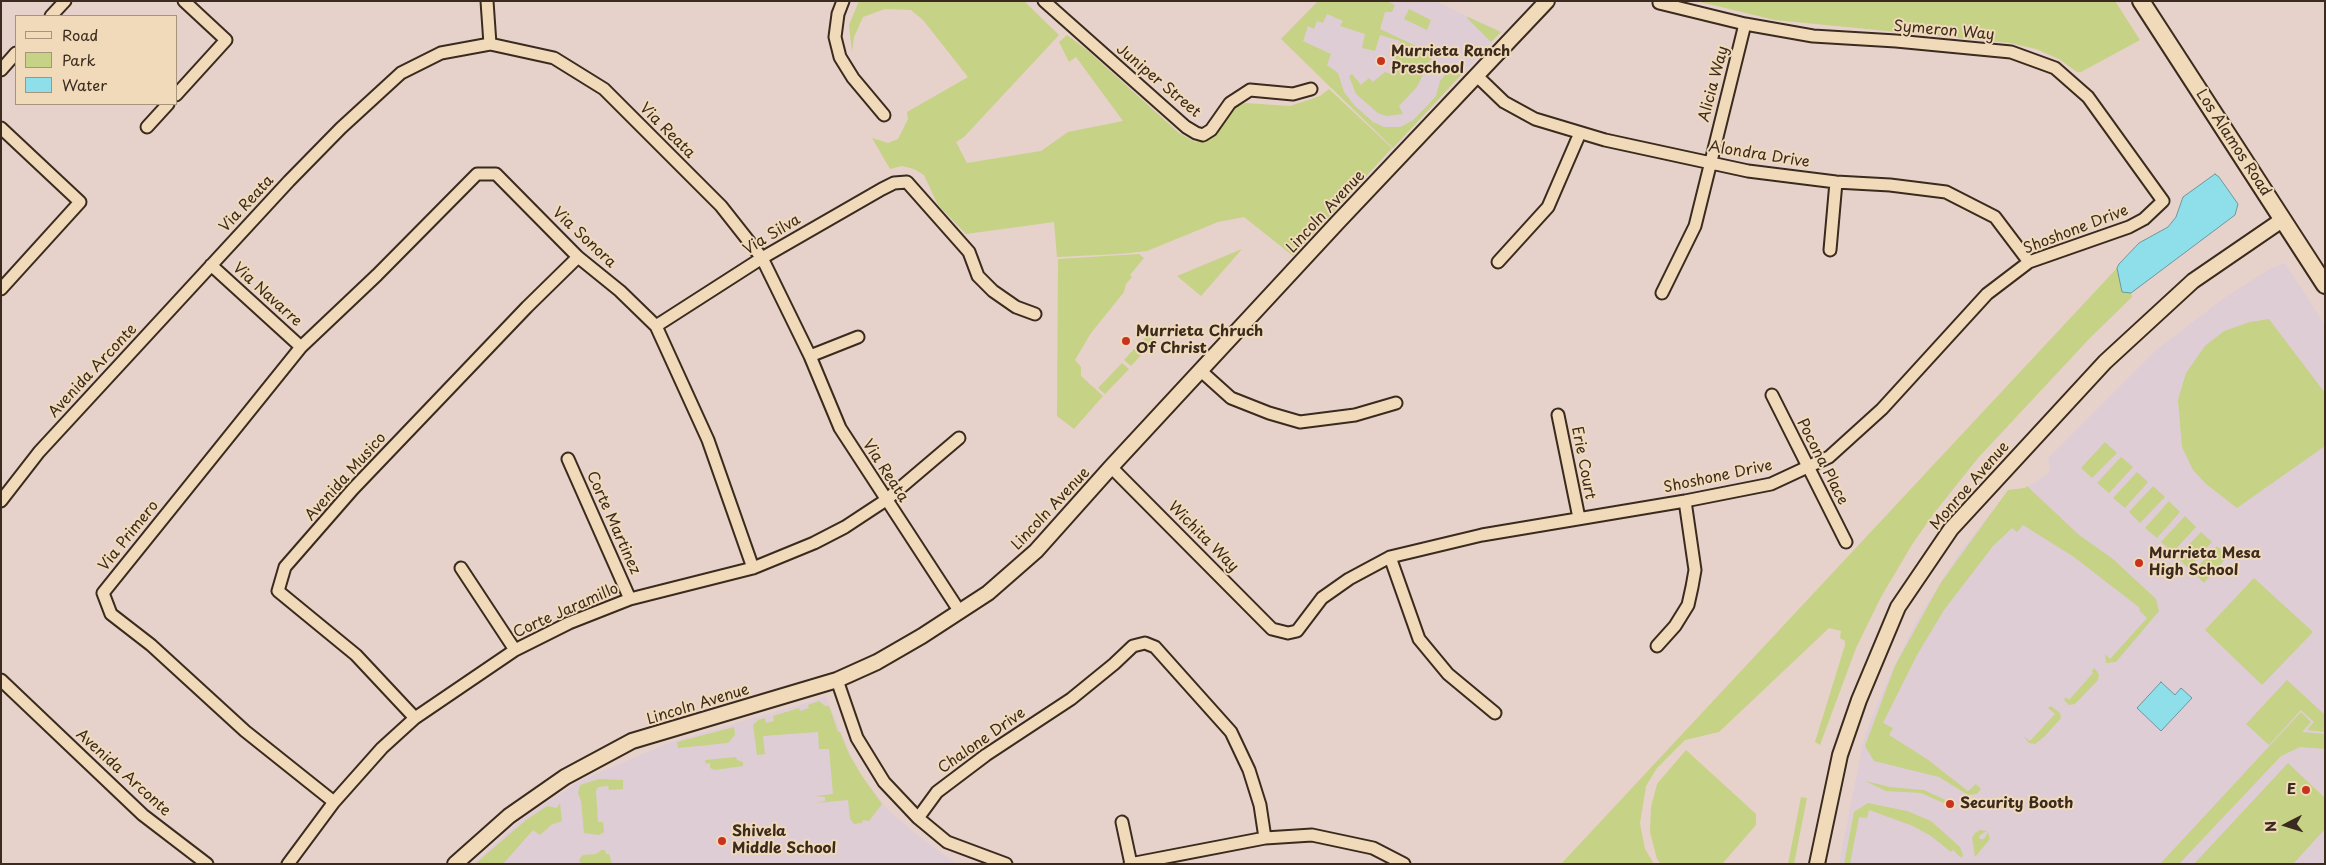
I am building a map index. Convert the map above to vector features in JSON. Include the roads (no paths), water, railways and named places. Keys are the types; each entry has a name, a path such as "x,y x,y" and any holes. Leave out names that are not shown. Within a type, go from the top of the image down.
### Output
{"main road":[{"name":"Los Alamos Road","path":"2141,1 2325,285"}],"street":[{"path":"52,15 65,1"},
{"path":"178,93 226,40 184,1"},
{"path":"487,1 490,44"},
{"path":"844,1 838,14 835,37 840,58 853,78 884,115"},
{"name":"Juniper Street","path":"1044,1 1186,127 1196,133 1203,134 1212,130 1230,103 1250,90 1293,94 1311,88"},
{"name":"Lincoln Avenue","path":"455,864 508,816 560,780 632,741 837,680 877,662 960,612 988,592 1036,551 1200,371 1547,1"},
{"name":"Symeron Way","path":"1659,3 1745,24 1814,36 2011,52 2055,68 2088,97 2162,201"},
{"name":"Alicia Way","path":"1662,293 1695,226 1709,163 1745,24"},
{"name":"Via Reata","path":"211,265 341,128 401,73 441,53 490,44 554,58 604,89 722,206 762,258 810,356 840,428 960,612"},
{"path":"1,70 15,55"},
{"name":"Alondra Drive","path":"1476,76 1504,102 1535,119 1580,133 1748,171 1836,182 1890,185 1946,192 1995,218 2029,262"},
{"path":"147,127 167,105"},
{"path":"1,128 80,202 1,289"},
{"path":"1498,262 1548,207 1580,133"},
{"name":"Via Sonora","path":"301,347 377,276 477,174 496,174 578,257 620,291 656,326 708,440 753,568"},
{"path":"1830,250 1836,182"},
{"name":"Via Silva","path":"656,326 762,258 894,183 908,184 969,252 978,276 993,291 1016,307 1034,314"},
{"name":"Shoshone Drive","path":"1272,629 1288,633 1296,631 1322,598 1349,579 1390,557 1482,535 1685,502 1771,484 1829,458 1882,409 1987,294 2029,262 2129,227 2144,219 2162,201"},
{"name":"Monroe Avenue","path":"1816,864 1840,755 1859,700 1898,607 1951,529 2105,362 2193,281 2282,220"},
{"name":"Avenida Musico","path":"415,718 356,655 278,592 285,567 353,489 526,307 578,257"},
{"name":"Via Navarre","path":"211,265 301,347"},
{"name":"Avenida Arconte","path":"1,501 39,452 211,265"},
{"path":"810,356 858,337"},
{"name":"Via Primero","path":"301,347 103,593 111,614 150,645 245,730 334,802"},
{"path":"1200,371 1231,398 1269,414 1300,422 1355,415 1396,402"},
{"name":"Pocona Place","path":"1772,395 1846,542"},
{"name":"Erie Court","path":"1558,415 1579,518"},
{"name":"Corte Jaramillo","path":"288,864 334,802 382,748 415,718 515,650 569,623 630,599 753,568 814,543 845,527 886,500 959,438"},
{"name":"Corte Martinez","path":"568,459 630,599"},
{"name":"Wichita Way","path":"1112,466 1272,629"},
{"path":"1658,646 1675,626 1688,605 1692,587 1695,570 1685,502"},
{"path":"1390,557 1420,639 1448,674 1495,712"},
{"path":"461,568 515,650"},
{"name":"Chalone Drive","path":"918,818 937,792 986,755 1071,699 1133,646 1145,643 1155,647 1230,732 1249,770 1260,805 1265,838"},
{"name":"Avenida Arconte","path":"1,680 143,815 206,864"},
{"path":"837,680 856,738 884,782 918,818 947,842 1006,864"},
{"path":"1122,822 1131,864 1265,838 1312,835 1373,848 1404,864"}],"water":[{"path":"2215,174 2238,204 2235,215 2131,293 2122,292 2117,268 2119,264 2139,243 2168,227 2176,217 2183,197"},
{"path":"2161,682 2175,695 2181,688 2192,698 2161,731 2137,708"}],"place":[{"name":"Murrieta Ranch Preschool","path":"1381,61"},
{"name":"Murrieta Chruch Of Christ","path":"1126,341"},
{"name":"Murrieta Mesa High School","path":"2139,563"},
{"name":"E","path":"2306,790"},
{"name":"Security Booth","path":"1950,804"},
{"name":"Shivela Middle School","path":"722,841"}]}
